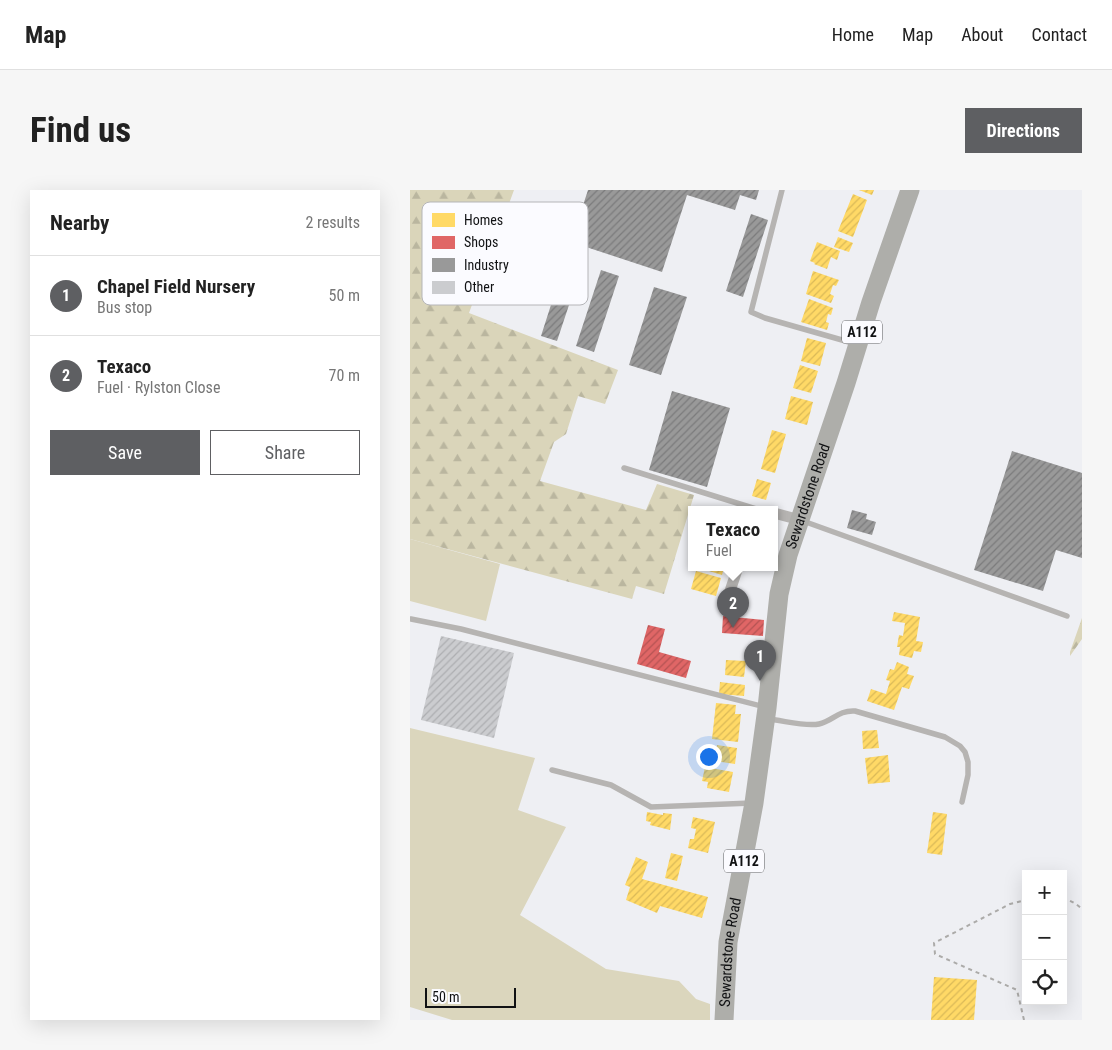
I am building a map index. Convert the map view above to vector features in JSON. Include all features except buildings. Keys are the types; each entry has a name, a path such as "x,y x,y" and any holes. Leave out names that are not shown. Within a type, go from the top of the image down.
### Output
{"main road":[{"name":"Sewardstone Road","path":"724,1020 728,942 754,803 766,713 778,594 788,555 910,190"}],"street":[{"path":"778,515 800,520"},
{"path":"729,594 737,571"}],"lane":[{"path":"782,190 751,312 765,318 858,345"},
{"path":"624,468 746,506"},
{"path":"800,520 1067,616"},
{"path":"410,619 461,629 812,725 820,724 847,710 945,737 960,746 968,762 968,775 962,802"},
{"path":"552,770 611,785 652,807 754,803"}],"path":[{"path":"1067,899 1082,909"},
{"path":"1022,901 1010,904 934,943 935,954 1017,990 1024,1020"}],"shaded area":[{"path":"410,539 500,564 486,621 410,601"},
{"path":"410,728 535,758 518,810 566,827 520,915 606,969 679,981 696,999 710,1004 710,1020 452,1020 410,1007"}],"green space":[{"path":"410,190 514,190 510,202 422,202 422,305 472,305 469,313 618,370 605,404 578,396 566,434 554,442 540,481 646,510 657,484 694,495 691,506 688,506 688,515 664,594 636,586 632,599 410,539"},
{"path":"1082,618 1082,639 1070,656 1070,652"}],"place":[{"name":"Texaco","path":"733,628"},
{"name":"Chapel Field Nursery","path":"760,681"}]}
